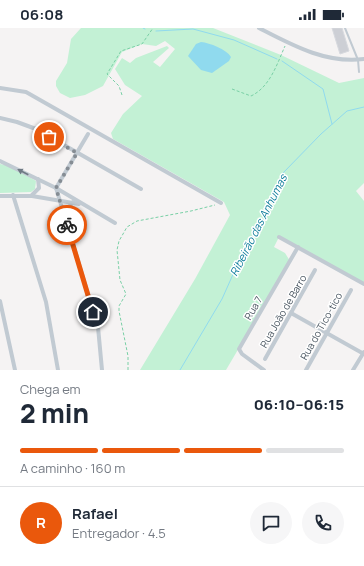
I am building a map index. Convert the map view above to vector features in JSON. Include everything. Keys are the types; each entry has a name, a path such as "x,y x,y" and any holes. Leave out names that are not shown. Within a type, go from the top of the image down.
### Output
{"street":[{"path":"259,28 313,53 334,59 364,59"},
{"path":"0,88 26,92 221,203"},
{"path":"0,118 36,129 141,188"},
{"path":"56,188 88,134"},
{"path":"0,161 56,188 115,223"},
{"path":"32,196 39,188 38,179"},
{"path":"56,188 98,327 102,370"},
{"path":"13,195 46,302 58,370"},
{"path":"0,196 32,196 60,199 82,204"},
{"path":"64,214 73,202"},
{"path":"279,237 364,284"},
{"name":"Rua 7","path":"264,370 242,354 239,349 298,247"},
{"name":"Rua João de Barro","path":"265,359 316,270"},
{"name":"Rua do Tico-tico","path":"306,370 351,290"},
{"path":"0,302 15,370"},
{"path":"291,313 364,353 354,370"}],"lane":[{"path":"345,28 358,60 359,72"}],"path":[{"path":"122,95 119,86 107,74 121,51 142,44 153,28"},
{"path":"232,89 251,96 258,92 276,69 287,42"},
{"path":"128,370 128,356 119,311 119,306 126,294 120,280 117,250 119,241 127,227 137,221 191,212 221,203"}],"green space":[{"path":"81,28 213,28 281,55 339,83 364,78 364,183 356,191 364,201 364,284 279,237 274,247 285,253 290,261 226,370 140,370 195,279 230,215 224,202 113,139 111,133 123,114 142,96 125,85 115,69 122,58 130,63 136,58 167,46 169,48 153,62 160,67 175,49 165,41 156,46 142,44 122,52 103,86 85,95 70,98 60,93 56,86 56,81 67,63 71,39"},
{"path":"0,164 10,166 36,181 35,189 31,192 0,193"}],"water":[{"path":"201,42 213,45 225,51 231,57 229,61 212,73 201,70 188,56 196,44"}],"building":[{"path":"332,28 342,28 349,51 340,54"}],"waterway":[{"path":"156,31 193,29 234,40 277,59"},
{"path":"282,61 323,89 332,124"},
{"name":"Ribeirão das Anhumas","path":"180,370 222,299 243,252 265,217 283,173 321,134 347,111 364,107"}],"way so far":[{"path":"49,137 77,153 56,188 67,225"}],"route":[{"path":"67,225 93,312"}]}
